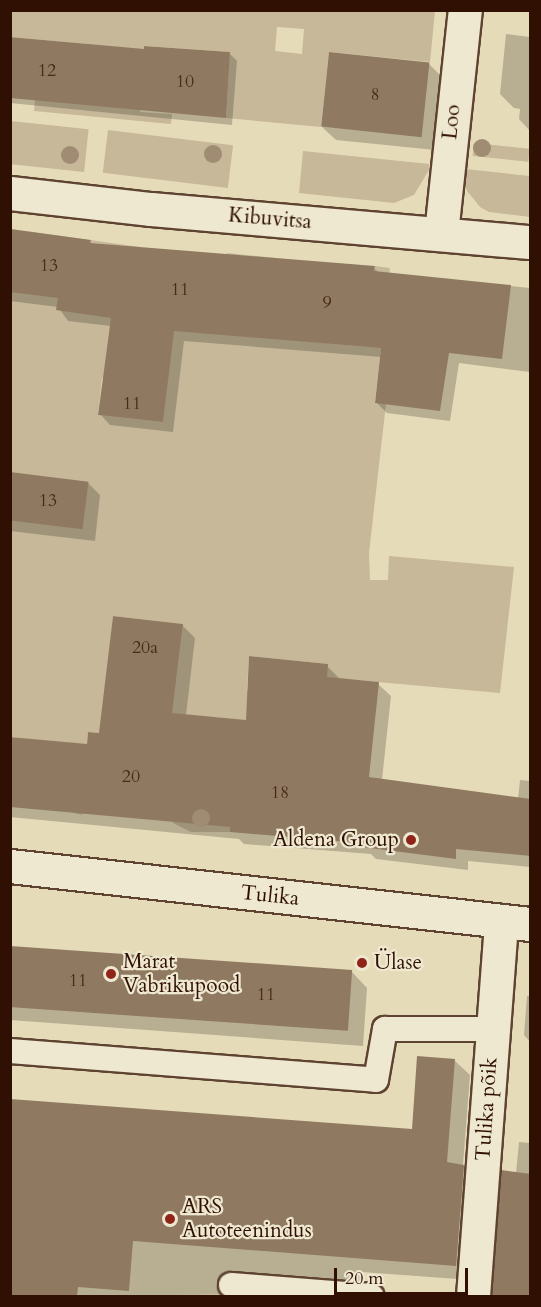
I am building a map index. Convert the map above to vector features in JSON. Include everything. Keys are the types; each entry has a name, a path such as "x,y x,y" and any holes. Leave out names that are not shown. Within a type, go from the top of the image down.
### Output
{"street":[{"name":"Loo","path":"441,233 465,10"},
{"name":"Kibuvitsa","path":"10,193 151,209 531,242"},
{"name":"Tulika","path":"10,866 516,922"},
{"name":"Tulika põik","path":"473,1296 493,1029 516,922"}],"lane":[{"path":"10,1052 376,1080 385,1029 493,1029"},
{"path":"231,1285 372,1296"}],"shaded area":[{"path":"10,11 435,11 430,62 329,52 321,127 226,118 230,52 145,46 140,112 172,114 171,124 34,111 35,99 87,44 11,37","holes":["277,27 304,29 302,54 275,51"]},
{"path":"11,121 89,129 84,172 10,164"},
{"path":"108,130 233,145 228,188 103,173"},
{"path":"474,143 530,149 528,162 473,156"},
{"path":"303,151 429,164 429,170 414,195 394,203 299,193"},
{"path":"465,169 530,176 530,217 489,212 480,207 467,191 463,181"},
{"path":"11,229 140,247 135,328 220,334 227,253 285,259 279,339 368,347 375,266 390,268 375,402 386,404 369,553 370,580 388,580 389,556 514,567 500,693 355,680 344,770 331,755 237,748 230,832 191,832 173,823 180,740 88,732 82,815 57,808 30,809 37,740 11,737","holes":["102,378 167,386 163,422 98,415","113,616 183,624 176,680 107,671","249,656 327,664 325,700 247,690","215,717 241,720 239,738 213,736"]}],"building":[{"path":"10,37 144,49 144,46 230,52 226,118 10,98"},
{"path":"329,52 429,63 422,137 321,127"},
{"path":"10,229 91,240 90,243 375,266 374,271 511,285 502,359 449,353 440,411 375,403 381,348 174,331 163,422 98,415 111,318 56,310 58,298 10,292"},
{"path":"10,472 88,482 83,529 10,520"},
{"path":"113,616 183,624 172,713 246,720 249,656 328,664 327,677 379,682 369,777 531,799 531,856 456,849 456,859 362,847 362,843 230,832 230,827 10,807 10,737 87,744 88,732 99,733"},
{"path":"10,946 352,970 348,1031 10,1007"},
{"path":"417,1056 455,1059 447,1162 464,1165 456,1266 133,1241 129,1291 78,1287 77,1296 10,1296 10,1099 412,1129"},
{"path":"501,1170 531,1174 531,1296 492,1296"}],"place":[{"name":"Aldena Group","path":"411,840"},
{"name":"Ülase","path":"362,963"},
{"name":"Marat Vabrikupood","path":"111,974"},
{"name":"ARS Autoteenindus","path":"170,1219"}]}
